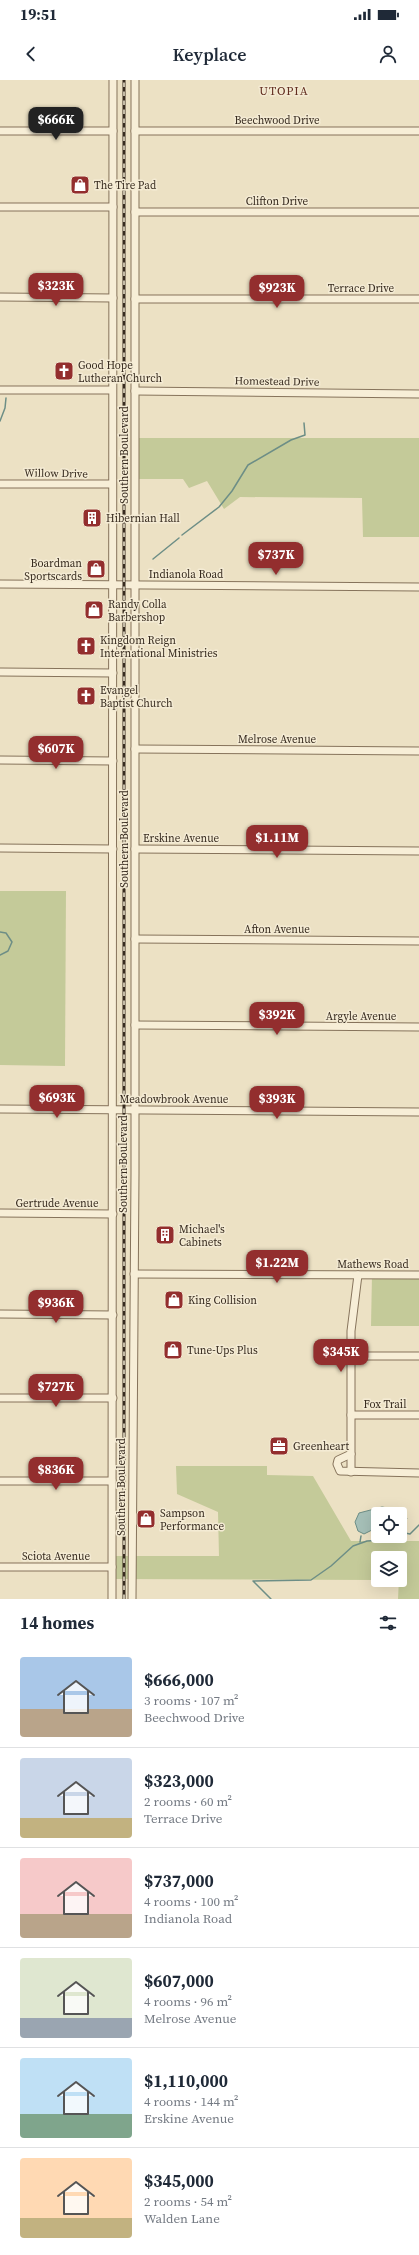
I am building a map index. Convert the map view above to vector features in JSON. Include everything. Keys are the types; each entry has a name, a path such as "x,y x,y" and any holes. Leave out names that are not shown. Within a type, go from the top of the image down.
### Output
{"street":[{"name":"Southern Boulevard","path":"112,1599 113,80"},
{"name":"Southern Boulevard","path":"132,1599 135,1025 135,80"},
{"path":"0,131 113,131"},
{"name":"Beechwood Drive","path":"135,131 419,131"},
{"path":"0,207 113,207"},
{"name":"Clifton Drive","path":"135,212 419,212"},
{"path":"0,297 112,298"},
{"name":"Terrace Drive","path":"135,299 419,299"},
{"path":"0,390 112,390"},
{"name":"Homestead Drive","path":"135,391 419,394"},
{"name":"Willow Drive","path":"0,484 112,484"},
{"name":"Indianola Road","path":"0,584 419,587"},
{"path":"0,672 113,673"},
{"name":"Melrose Avenue","path":"135,749 419,750"},
{"path":"0,760 113,761"},
{"path":"0,848 113,849"},
{"name":"Erskine Avenue","path":"135,849 419,851"},
{"name":"Afton Avenue","path":"135,939 419,941"},
{"name":"Argyle Avenue","path":"135,1025 419,1027"},
{"name":"Meadowbrook Avenue","path":"0,1109 419,1112"},
{"name":"Gertrude Avenue","path":"0,1214 113,1214"},
{"name":"Mathews Road","path":"134,1274 419,1275"},
{"path":"351,1472 351,1331 358,1275"},
{"path":"0,1314 113,1315"},
{"path":"351,1356 419,1356"},
{"path":"0,1398 113,1398"},
{"name":"Fox Trail","path":"351,1414 419,1414"},
{"path":"351,1454 343,1457 337,1464 340,1471 419,1473"},
{"path":"0,1481 112,1481"},
{"name":"Sciota Avenue","path":"0,1567 112,1567"}],"green space":[{"path":"135,438 419,438 419,537 363,537 362,498 240,497 224,509 207,481 189,488 183,479 135,479"},
{"path":"0,891 66,891 65,1066 0,1065"},
{"path":"372,1275 419,1275 419,1326 371,1326"},
{"path":"176,1466 267,1466 267,1475 313,1476 351,1541 371,1541 371,1543 407,1543 407,1541 419,1541 419,1599 398,1599 399,1587 407,1587 407,1551 371,1551 371,1580 112,1579 112,1556 219,1556 218,1512 177,1494"}],"water":[{"path":"371,1510 371,1530 364,1534 358,1531 355,1522 359,1513"}],"waterway":[{"path":"0,421 5,408 6,398"},
{"path":"182,535 219,507 232,491 248,465 291,440 305,435 304,423"},
{"path":"153,559 179,538"},
{"path":"0,932 6,933 12,942 8,951 0,955"},
{"path":"407,1533 410,1534 419,1525"},
{"path":"360,1542 361,1536"},
{"path":"271,1599 253,1581 311,1580 331,1566 353,1546 371,1541"}],"railway":[{"path":"124,80 124,1599"}],"place":[{"name":"The Tire Pad","path":"80,185"},
{"name":"Good Hope Lutheran Church","path":"64,371"},
{"name":"Hibernian Hall","path":"92,518"},
{"name":"Boardman Sportscards","path":"96,569"},
{"name":"Randy Colla Barbershop","path":"94,610"},
{"name":"Kingdom Reign International Ministries","path":"86,646"},
{"name":"Evangel Baptist Church","path":"86,696"},
{"name":"Michael's Cabinets","path":"165,1235"},
{"name":"King Collision","path":"174,1300"},
{"name":"Tune-Ups Plus","path":"173,1350"},
{"name":"Greenheart","path":"279,1446"},
{"name":"Sampson Performance","path":"146,1519"}],"district":[{"name":"UTOPIA","path":"284,91"}]}
